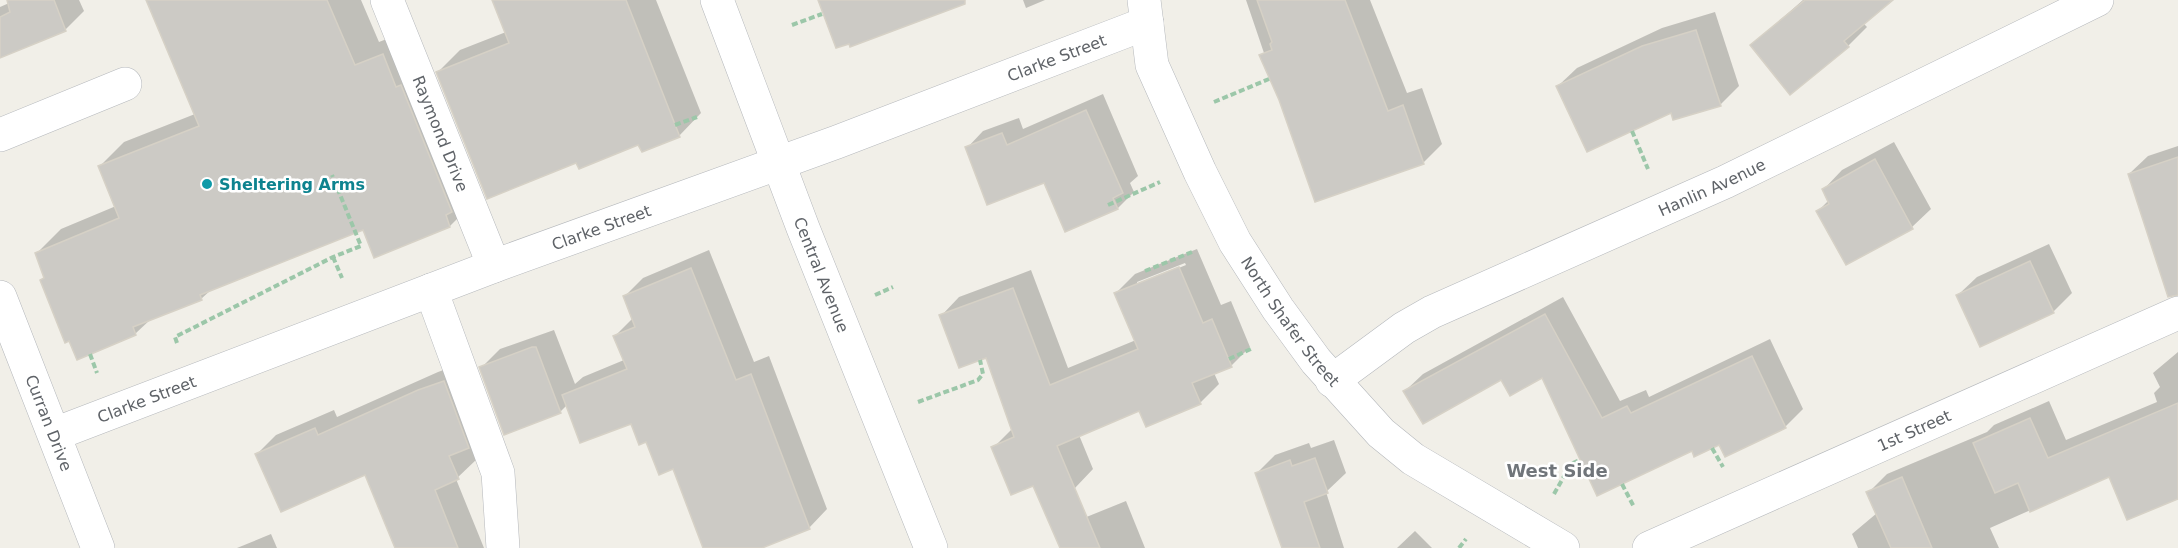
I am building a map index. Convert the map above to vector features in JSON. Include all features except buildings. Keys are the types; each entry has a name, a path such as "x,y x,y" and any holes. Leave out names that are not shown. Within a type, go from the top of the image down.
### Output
{"street":[{"name":"Raymond Drive","path":"387,0 494,266"},
{"name":"Central Avenue","path":"717,0 778,163 931,548"},
{"name":"Hanlin Avenue","path":"1332,381 1404,328 1432,312 1725,182 2097,0"},
{"name":"Clarke Street","path":"56,434 494,266 778,163 1145,12"},
{"name":"North Shafer Street","path":"1145,12 1152,65 1200,172 1235,242 1278,309 1332,381 1381,434 1413,459 1563,548"},
{"path":"0,135 125,84"},
{"path":"431,290 498,473 503,548"},
{"name":"Curran Drive","path":"0,297 56,434 98,548"},
{"name":"1st Street","path":"1649,548 2178,313"}],"path":[{"path":"792,25 822,14"},
{"path":"1206,105 1269,79"},
{"path":"675,125 697,117"},
{"path":"1632,131 1652,178"},
{"path":"180,353 175,337 333,257 361,246 332,175"},
{"path":"1108,205 1168,178"},
{"path":"1145,271 1195,250"},
{"path":"333,257 343,282"},
{"path":"865,299 893,287"},
{"path":"1229,358 1263,344"},
{"path":"90,354 99,377"},
{"path":"934,396 978,380 983,374 980,360"},
{"path":"1712,448 1721,468"},
{"path":"1552,498 1571,464 1580,460"},
{"path":"1622,484 1638,514"}],"place":[{"name":"Sheltering Arms","path":"207,184"}],"district":[{"name":"West Side","path":"1557,470"}]}
